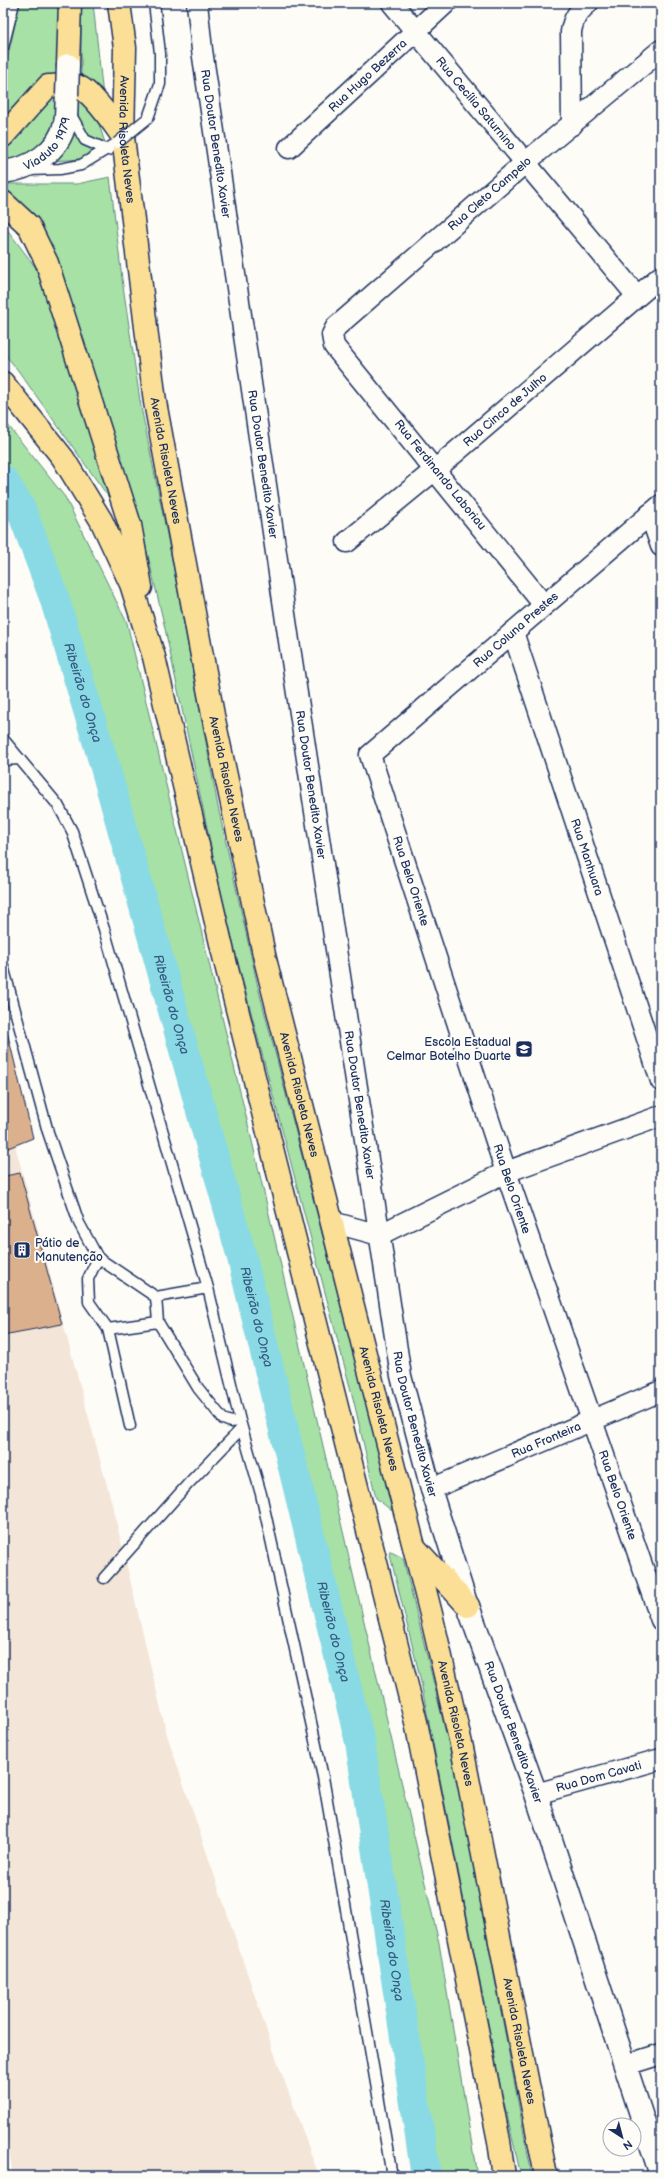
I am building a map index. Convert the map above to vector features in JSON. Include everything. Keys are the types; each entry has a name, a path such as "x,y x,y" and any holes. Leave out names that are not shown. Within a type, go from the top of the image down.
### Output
{"highway":[{"path":"68,65 70,3"},
{"name":"Avenida Risoleta Neves","path":"119,3 126,48 116,143 155,402 213,715 265,959 414,1547 462,1748 546,2176"},
{"path":"3,136 48,86 77,86 92,97 105,111 116,143"},
{"path":"3,202 29,226 47,263 130,525 154,656 226,965 416,1722 499,2140 504,2176"},
{"path":"3,383 63,458 101,520 131,584 154,656"},
{"path":"414,1547 468,1606"}],"street":[{"name":"Rua Doutor Benedito Xavier","path":"197,3 204,66 401,1376 431,1489 468,1606 536,1794 661,2174"},
{"name":"Rua Cecília Saturnino","path":"392,3 637,296"},
{"name":"Rua Hugo Bezerra","path":"289,148 446,3"},
{"path":"572,125 571,32 573,20 578,12 588,3"},
{"name":"Rua Cleto Campelo","path":"334,346 332,335 336,327 526,162 661,50"},
{"name":"Viaduto 1979","path":"9,172 41,159 58,142 65,123 68,65"},
{"name":"Rua Cinco de Julho","path":"347,542 436,469 661,276"},
{"name":"Rua Ferdinando Laboriau","path":"334,346 436,469 544,606"},
{"path":"656,509 661,546"},
{"name":"Rua Coluna Prestes","path":"370,755 656,509"},
{"name":"Rua Manhuara","path":"514,632 661,1081"},
{"name":"Rua Belo Oriente","path":"370,755 506,1172 661,1620"},
{"path":"332,1222 379,1235 506,1172 661,1116"},
{"name":"Rua Fronteira","path":"431,1489 661,1391"},
{"name":"Rua Dom Cavati","path":"536,1794 661,1759"},
{"path":"626,2065 661,2054"}],"lane":[{"path":"3,47 14,3"},
{"path":"9,172 60,169 81,165 116,143 148,118 160,84 160,53 154,3"},
{"path":"66,98 73,121 85,140 116,143"},
{"path":"3,397 21,412 63,458"},
{"path":"3,739 58,805 72,831 104,928 208,1288 241,1424 261,1494 323,1777 392,2176"},
{"path":"3,760 20,759"},
{"path":"3,966 48,1132 79,1223 98,1258 156,1298 208,1288"},
{"path":"98,1258 88,1279 89,1302 108,1329 130,1426"},
{"path":"156,1298 158,1322 198,1388 223,1419 241,1424"},
{"path":"108,1329 158,1322"},
{"path":"104,1578 241,1424"}],"shaded area":[{"path":"3,1101 112,1504 167,1735 271,2044 319,2176 13,2176 3,2111"}],"green space":[{"path":"20,3 60,3 60,75 3,124 3,78"},
{"path":"81,3 93,3 103,96 81,81"},
{"path":"53,92 60,95 56,123 48,142 41,149 31,155 3,162 3,150 28,126"},
{"path":"79,95 99,124 107,149 80,159 55,161 67,144 74,130 78,115"},
{"path":"110,177 122,279 141,407 172,559 218,807 258,987 372,1425 392,1511 376,1498 354,1402 237,959 216,870 164,624 144,539 66,305 3,193 3,184 77,184"},
{"path":"3,224 36,268 120,513 17,369 3,352"},
{"path":"3,419 65,497 127,623 251,1137 439,1943 477,2176 432,2176 369,1769 301,1477 218,1147 73,639 29,513 3,469"},
{"path":"389,1551 403,1558 457,1778 532,2176 521,2176 501,2089 420,1677"}],"building":[{"path":"3,1015 33,1138 3,1150"},
{"name":"Pátio de Manutenção","path":"3,1165 5,1176 20,1173 62,1324 3,1335"}],"waterway":[{"name":"Ribeirão do Onça","path":"3,480 21,509 54,597 105,767 241,1254 360,1742 426,2176"}],"place":[{"name":"Escola Estadual Celmar Botelho Duarte","path":"524,1049"},
{"name":"Pátio de Manutenção","path":"22,1250"}]}
